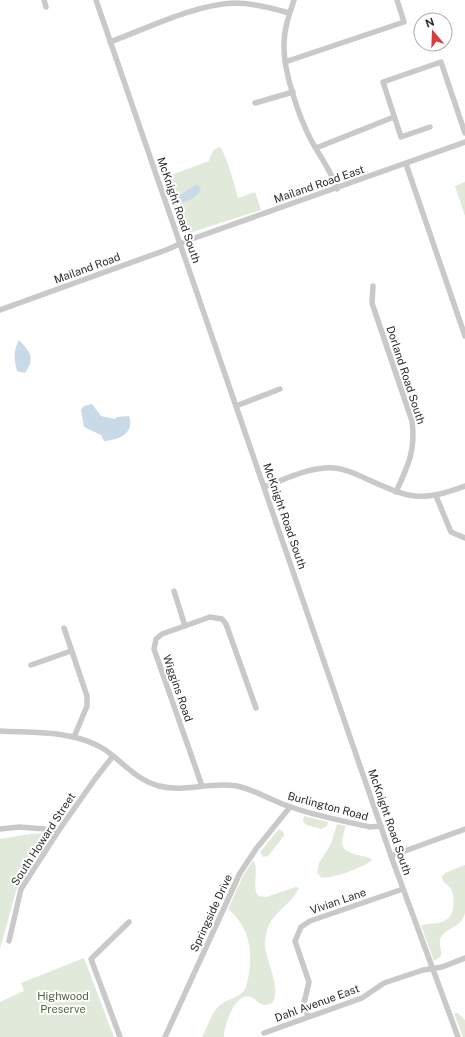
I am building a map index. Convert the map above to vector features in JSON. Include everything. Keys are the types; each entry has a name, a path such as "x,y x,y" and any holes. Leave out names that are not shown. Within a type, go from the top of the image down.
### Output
{"street":[{"path":"44,0 46,7"},
{"name":"McKnight Road South","path":"96,0 391,856 458,1037"},
{"path":"294,0 289,13 284,40 285,62 304,125 330,170 337,188"},
{"path":"285,62 404,22 397,0"},
{"path":"110,42 219,2 252,4 289,13"},
{"path":"430,127 401,137 383,82 441,62 465,133"},
{"path":"255,103 293,92"},
{"path":"316,148 394,117"},
{"name":"Mailand Road East","path":"180,244 465,142"},
{"path":"406,164 462,319 465,336"},
{"name":"Mailand Road","path":"0,310 180,244"},
{"name":"Dorland Road South","path":"373,286 372,303 414,429 412,456 396,492"},
{"path":"236,406 280,389"},
{"path":"264,487 312,470 333,468 355,473 396,492 414,497 436,496 465,486"},
{"path":"436,496 451,532 465,538"},
{"path":"174,590 185,626"},
{"name":"Wiggins Road","path":"202,786 153,646 158,636 214,617 224,622 256,708"},
{"path":"64,628 85,689 87,701 85,712 74,737"},
{"path":"31,665 72,651"},
{"name":"Burlington Road","path":"0,731 74,737 91,743 113,756 136,776 148,783 171,788 217,784 236,786 256,792 290,807 370,827 381,826"},
{"name":"South Howard Street","path":"10,942 21,889 59,830 113,756"},
{"name":"Springside Drive","path":"165,1037 240,873 256,849 290,807"},
{"path":"0,829 19,826 59,830"},
{"path":"391,856 465,829"},
{"name":"Vivian Lane","path":"308,1017 304,1003 308,982 296,942 300,929 308,922 403,889"},
{"path":"120,1037 91,959 129,922"},
{"name":"Dahl Avenue East","path":"264,1033 364,998 382,984 423,970 442,967 465,958"}],"green space":[{"path":"220,147 233,179 238,198 255,192 261,210 186,234 180,229 163,178 209,161 213,150"},
{"path":"465,182 465,216 455,186"},
{"path":"304,816 328,822 327,826 321,829 307,825 303,822"},
{"path":"337,824 346,826 342,842 343,847 350,853 370,858 372,860 362,866 332,877 321,877 317,873 319,863 331,844"},
{"path":"279,829 284,833 284,836 268,856 263,857 260,852"},
{"path":"53,833 22,879 16,891 0,949 0,839 29,834"},
{"path":"253,860 256,869 255,887 258,896 266,897 296,887 299,888 290,901 274,917 267,932 265,942 275,983 274,998 271,1004 264,1005 260,1004 251,997 240,999 235,1004 228,1018 224,1037 202,1037 217,1008 223,1003 242,993 247,985 250,964 248,938 240,922 228,909 243,876"},
{"path":"465,865 465,913 460,923 442,936 440,940 441,956 434,961 421,925 441,922 449,918 454,901 451,889 443,881 442,877 445,873"},
{"name":"Highwood Preserve","path":"84,958 114,1037 0,1037 0,1002 24,991 21,983"},
{"path":"454,1013 458,1013 465,1020 465,1037 463,1037"}],"water":[{"path":"197,184 201,189 198,194 190,200 181,202 179,198 180,195"},
{"path":"19,340 29,352 31,359 25,373 17,371 15,362 15,351"},
{"path":"92,404 101,416 115,419 117,417 129,416 130,427 127,432 115,439 104,441 101,435 84,427 81,410 84,406"}]}
